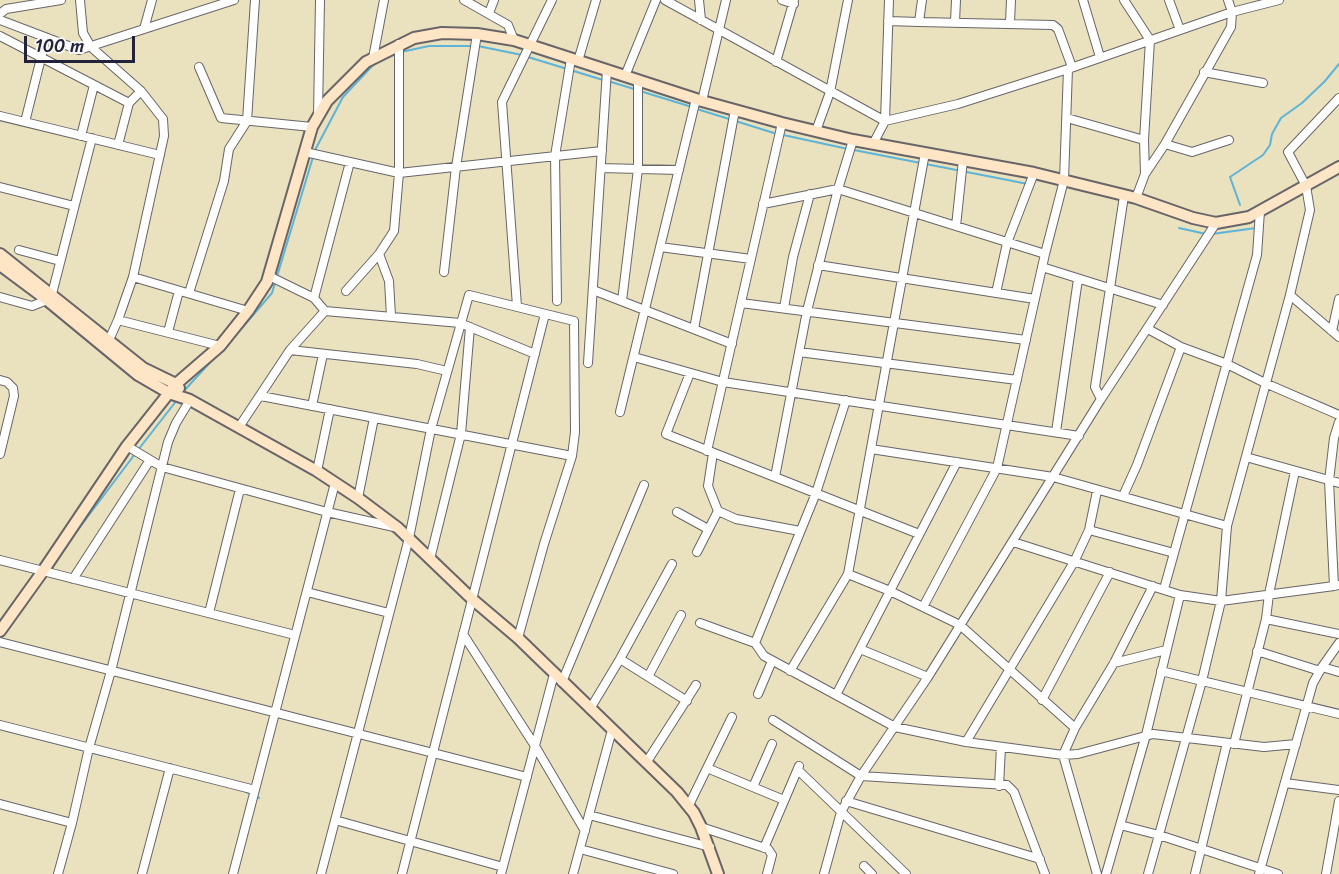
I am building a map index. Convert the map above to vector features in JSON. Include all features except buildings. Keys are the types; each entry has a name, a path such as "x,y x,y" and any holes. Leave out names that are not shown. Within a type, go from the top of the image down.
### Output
{"main road":[{"path":"0,631 128,446 173,388 220,346 248,312 269,276 305,152 315,123 327,101 373,58 414,38 442,33 477,34 514,40 699,100 782,123 873,144 1034,173 1136,198 1193,218 1215,223 1249,217 1339,167"},
{"path":"0,254 138,375 173,388"},
{"path":"0,265 50,297 189,400 317,471 398,528 472,599 518,638 677,792 701,826 718,874"}],"street":[{"path":"0,14 6,9 61,0"},
{"path":"80,0 83,33 91,47 141,91 163,119 164,136 133,277 109,340"},
{"path":"144,29 152,0"},
{"path":"0,20 79,50 234,0"},
{"path":"189,293 224,181 229,149 247,121 255,0"},
{"path":"198,68 221,118 315,123 320,0"},
{"path":"373,58 384,0"},
{"path":"464,0 508,25 514,40"},
{"path":"489,13 494,0"},
{"path":"517,306 502,102 552,0"},
{"path":"557,301 555,156 575,60 596,0"},
{"path":"625,76 656,0"},
{"path":"665,0 885,121 958,104 1232,12 1279,0"},
{"path":"699,0 701,20"},
{"path":"620,412 679,170 726,0"},
{"path":"776,62 794,2 782,0"},
{"path":"816,131 830,92 848,0"},
{"path":"873,144 885,121 889,0"},
{"path":"919,22 922,0"},
{"path":"955,22 956,0"},
{"path":"1010,23 1011,0"},
{"path":"1083,0 1100,57"},
{"path":"1124,0 1150,40 1144,141 1145,174"},
{"path":"1169,0 1180,30"},
{"path":"1136,198 1145,174 1165,144 1231,27 1232,12 1228,0"},
{"path":"888,21 1053,25 1058,29 1070,68 1064,180 997,468 923,607"},
{"path":"444,272 456,167 477,34"},
{"path":"0,36 129,103"},
{"path":"25,122 46,38"},
{"path":"346,291 379,254 394,231 399,173 399,44"},
{"path":"588,363 607,70"},
{"path":"1204,72 1263,82"},
{"path":"622,301 638,169 638,80"},
{"path":"81,136 94,85"},
{"path":"118,145 129,103 141,91"},
{"path":"1148,874 1202,681 1221,601 1227,526 1290,296 1310,210 1306,186 1288,152 1339,98"},
{"path":"694,329 735,110"},
{"path":"0,116 160,155"},
{"path":"1067,118 1144,141"},
{"path":"782,123 723,382 710,452 708,486 718,511 736,519 800,531"},
{"path":"0,297 32,306 50,297 92,138"},
{"path":"775,477 807,311 837,189 853,140"},
{"path":"1165,144 1192,152 1228,140"},
{"path":"305,152 399,173 602,151"},
{"path":"790,671 848,574 925,153"},
{"path":"956,226 963,160"},
{"path":"314,298 350,162"},
{"path":"601,168 679,170"},
{"path":"996,293 1007,243 1034,173"},
{"path":"0,187 74,206"},
{"path":"764,204 837,189 1045,254"},
{"path":"784,308 793,257 810,194"},
{"path":"1101,399 1095,387 1124,196"},
{"path":"1164,589 1257,255 1260,211"},
{"path":"824,874 841,812 861,776 928,677 1101,399 1215,223"},
{"path":"660,248 751,259"},
{"path":"19,250 60,261"},
{"path":"379,254 389,281 391,316"},
{"path":"818,265 1035,299"},
{"path":"1042,267 1163,305"},
{"path":"269,276 314,298 325,311 460,323 535,354"},
{"path":"133,277 248,312"},
{"path":"1056,432 1078,279"},
{"path":"593,290 732,344"},
{"path":"168,332 179,291"},
{"path":"321,874 408,538 431,429 469,295 574,321 575,432 572,456 544,544 518,638"},
{"path":"1290,296 1339,337"},
{"path":"1332,331 1339,299"},
{"path":"741,303 1026,340"},
{"path":"239,427 290,350 325,311"},
{"path":"402,874 545,314"},
{"path":"118,320 220,346"},
{"path":"430,559 460,434 470,327"},
{"path":"1148,329 1181,347 1227,364 1339,415"},
{"path":"1123,496 1137,465 1181,347"},
{"path":"290,350 417,364 447,371"},
{"path":"799,352 1017,380"},
{"path":"312,405 323,354"},
{"path":"634,357 723,382 1079,436"},
{"path":"690,373 666,434 919,534"},
{"path":"0,380 7,382 13,388 14,396 0,454"},
{"path":"261,396 572,456"},
{"path":"58,874 168,442 189,400"},
{"path":"755,643 816,493 846,400"},
{"path":"317,471 330,409"},
{"path":"358,498 374,418"},
{"path":"1013,542 1180,595 1221,601 1336,585 1329,480 1334,438 1339,422"},
{"path":"128,446 162,467 327,512 398,528"},
{"path":"871,449 1053,477 1227,526"},
{"path":"1246,457 1339,483"},
{"path":"73,579 150,460"},
{"path":"836,695 957,462"},
{"path":"1195,874 1230,744 1248,692 1266,619 1269,594 1295,471"},
{"path":"233,874 335,483"},
{"path":"335,820 410,840 502,871 535,746 558,678 644,485"},
{"path":"208,613 240,489"},
{"path":"966,742 1074,562 1089,530 1098,491"},
{"path":"697,552 718,511"},
{"path":"676,512 708,529"},
{"path":"1089,530 1174,553"},
{"path":"0,560 296,635"},
{"path":"590,709 672,564"},
{"path":"1042,700 1110,572"},
{"path":"848,574 890,591 960,625 1075,728"},
{"path":"1097,874 1063,755 1075,728 1114,663 1153,586"},
{"path":"307,592 389,613"},
{"path":"1106,874 1146,735 1180,595"},
{"path":"648,675 681,615"},
{"path":"1266,619 1339,634"},
{"path":"700,623 755,643 764,656 772,661 895,727 966,742 1063,755 1078,754 1146,735 1264,747 1296,744"},
{"path":"463,634 535,746 585,831"},
{"path":"0,642 527,777"},
{"path":"1259,871 1313,683 1339,643"},
{"path":"860,650 928,677"},
{"path":"1114,663 1166,650"},
{"path":"1257,651 1339,672"},
{"path":"620,659 687,701"},
{"path":"758,694 772,661"},
{"path":"1161,671 1339,714"},
{"path":"646,763 696,684"},
{"path":"688,805 732,717"},
{"path":"773,720 861,776 1007,785 1014,792 1045,874"},
{"path":"0,725 255,790"},
{"path":"573,874 612,730"},
{"path":"753,787 772,744"},
{"path":"999,786 1001,747"},
{"path":"764,848 799,767 841,812 906,874"},
{"path":"142,874 170,768"},
{"path":"707,768 784,800"},
{"path":"1285,783 1339,790"},
{"path":"846,801 1040,859"},
{"path":"1326,874 1339,801"},
{"path":"0,804 72,823"},
{"path":"589,815 710,848"},
{"path":"1120,825 1159,835 1259,871 1278,874"},
{"path":"701,826 764,848 772,855 767,874"},
{"path":"580,849 652,871 673,874"},
{"path":"864,866 872,874"}],"waterway":[{"path":"401,52 429,46 473,46"},
{"path":"478,46 522,55"},
{"path":"528,57 603,80"},
{"path":"314,152 343,97 375,63"},
{"path":"1240,205 1230,177 1263,155 1270,145 1272,134 1281,118 1302,103 1339,64"},
{"path":"608,81 634,89"},
{"path":"640,91 692,107"},
{"path":"697,109 774,133 848,149"},
{"path":"854,150 1028,184"},
{"path":"241,329 272,293 313,157"},
{"path":"1179,228 1206,234"},
{"path":"1212,234 1256,228"},
{"path":"182,393 215,357"},
{"path":"138,450 177,400"},
{"path":"64,548 135,454"},
{"path":"0,729 105,756"},
{"path":"244,791 259,798"}]}
